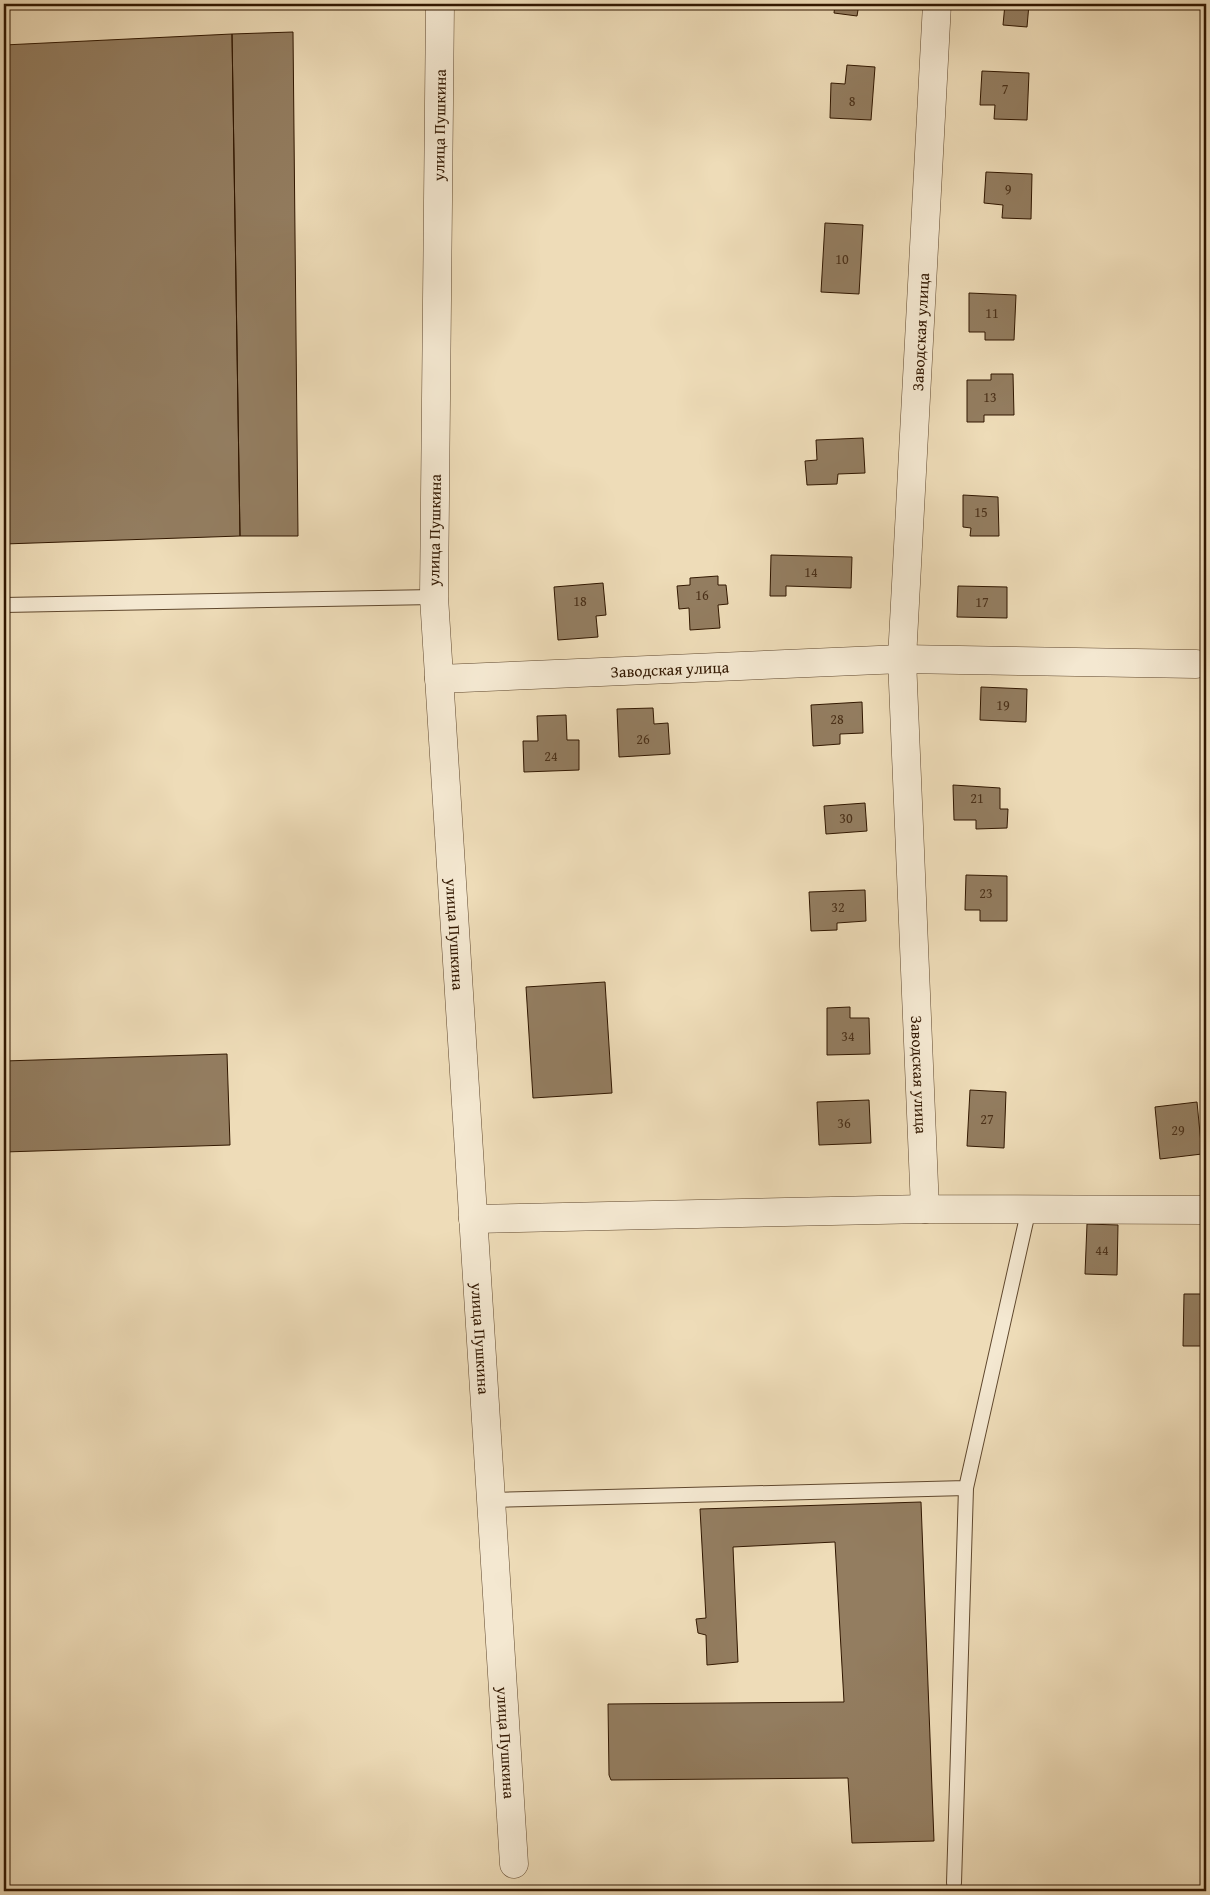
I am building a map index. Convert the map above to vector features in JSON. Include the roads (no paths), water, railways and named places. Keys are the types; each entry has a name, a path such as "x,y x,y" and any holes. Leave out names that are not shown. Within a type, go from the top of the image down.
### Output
{"street":[{"name":"улица Пушкина","path":"440,4 434,597 514,1864"},
{"name":"Заводская улица","path":"925,1209 902,659 937,4"},
{"name":"Заводская улица","path":"439,679 902,659 1196,664"},
{"path":"473,1219 925,1209 1206,1210"}],"lane":[{"path":"4,605 434,597"},
{"path":"954,1882 966,1488 1030,1208"},
{"path":"491,1500 966,1488"}]}
